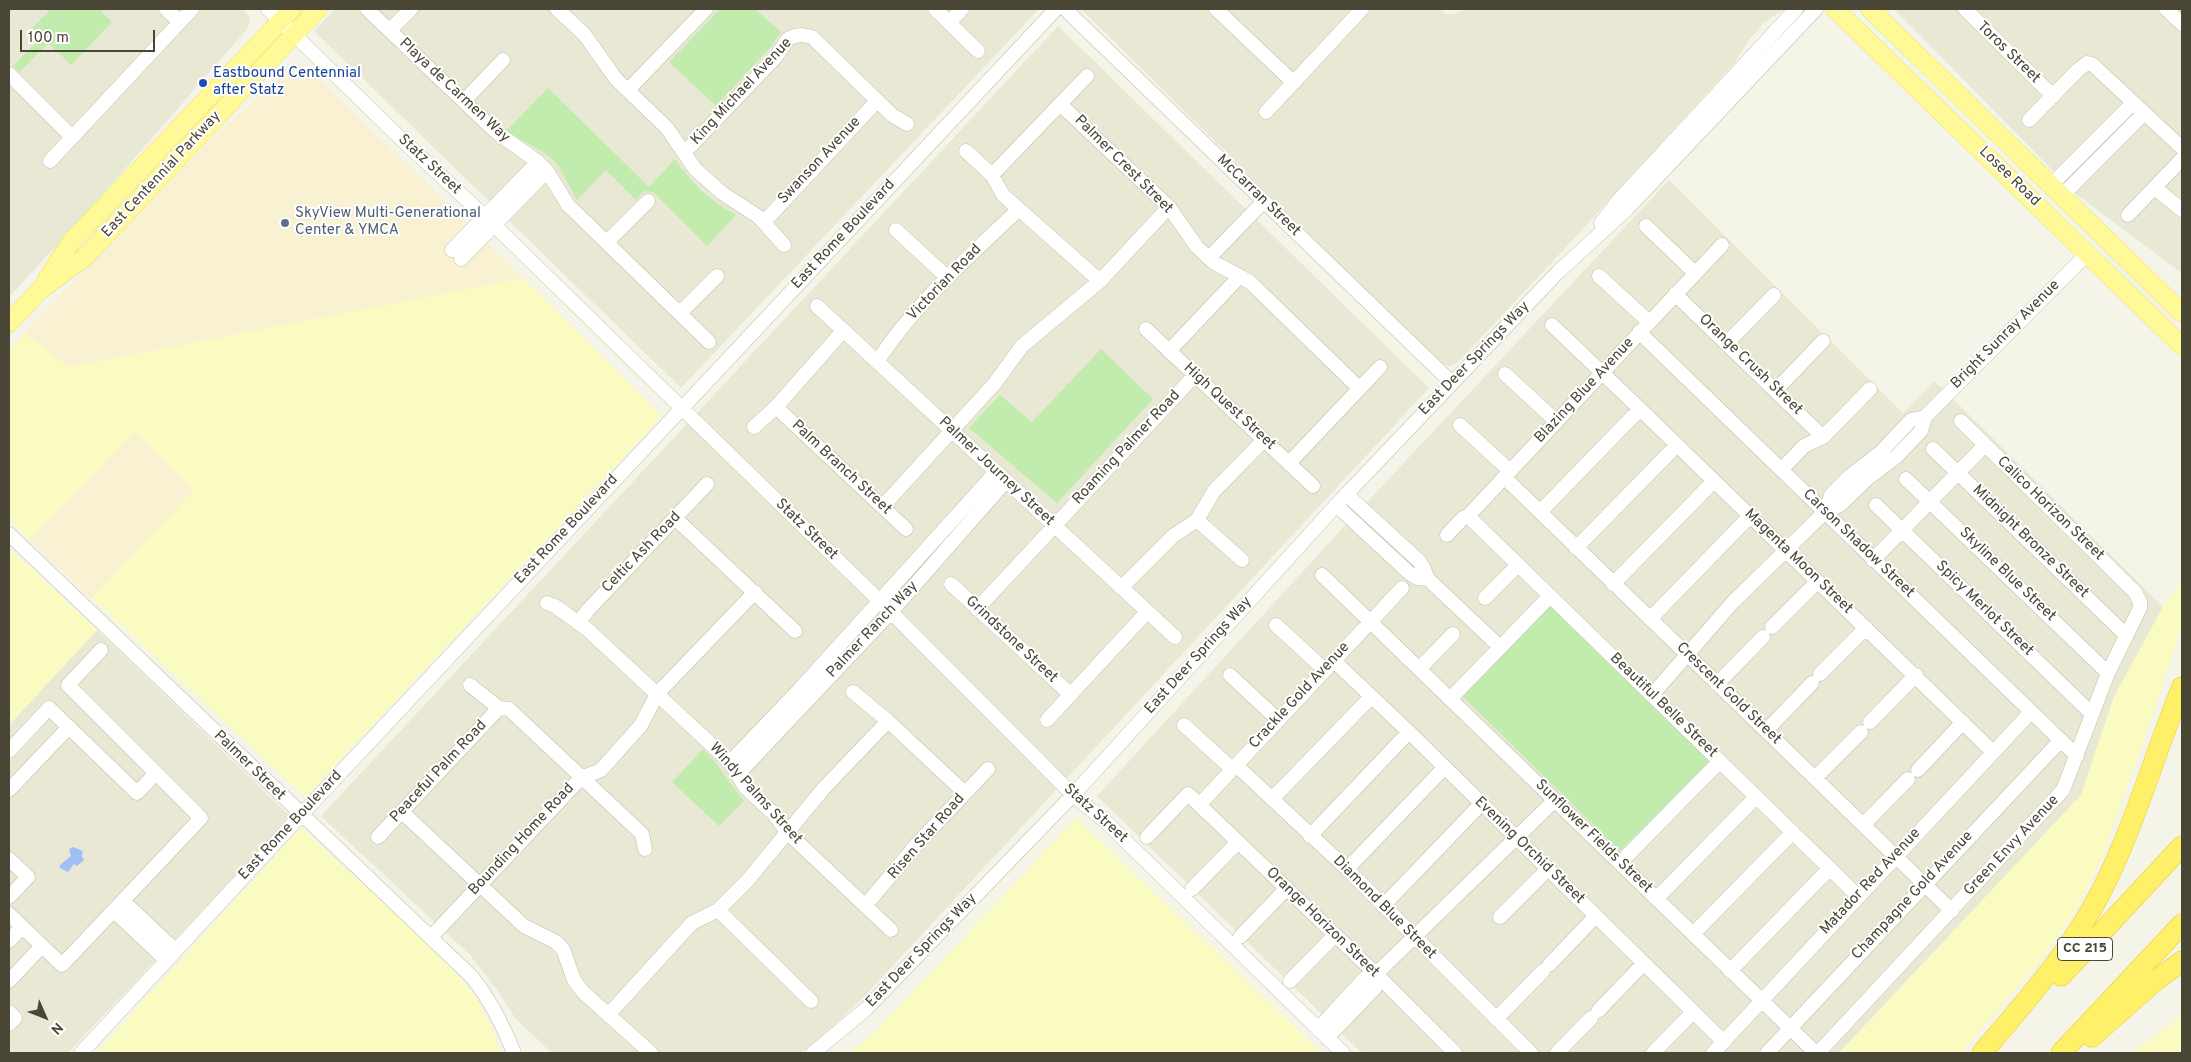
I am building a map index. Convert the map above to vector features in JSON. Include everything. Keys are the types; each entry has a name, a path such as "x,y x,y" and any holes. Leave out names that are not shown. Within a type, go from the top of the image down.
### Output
{"highway":[{"path":"1982,1053 2063,956 2103,888 2130,826 2160,741 2182,687"},
{"name":"CC 215","path":"1988,1053 2182,846"},
{"path":"2061,1053 2182,924"},
{"path":"2074,1053 2155,981 2182,961"}],"main road":[{"name":"East Centennial Parkway","path":"40,290 85,257 318,9"},
{"name":"Losee Road","path":"1835,9 2182,346"},
{"name":"Losee Road","path":"1870,9 2182,313"},
{"name":"East Centennial Parkway","path":"9,323 40,290 71,242 286,15"},
{"path":"1987,156 2045,194 2056,192"},
{"path":"96,245 92,239 93,234 109,216 116,195"}],"street":[{"path":"166,9 180,22"},
{"path":"50,161 192,9"},
{"name":"Statz Street","path":"268,9 286,15 294,35 489,221 880,601 1073,795 1105,821 1343,1053"},
{"name":"Playa de Carmen Way","path":"367,9 503,138 542,166 568,205 709,342"},
{"path":"390,30 411,9"},
{"path":"559,9 584,34 616,78 666,128 695,169 709,183 764,222 784,245"},
{"path":"628,90 706,9"},
{"path":"935,9 978,51"},
{"path":"949,22 962,9"},
{"name":"East Rome Boulevard","path":"81,1053 170,955 1056,9"},
{"name":"McCarran Street","path":"1065,9 1452,383"},
{"path":"1216,9 1294,83"},
{"path":"1266,112 1362,9"},
{"name":"East Deer Springs Way","path":"1579,252 1618,201 1796,9"},
{"name":"East Deer Springs Way","path":"813,1053 866,1009 1073,795 1346,494 1579,252 1627,209 1816,9"},
{"name":"Toros Street","path":"1965,9 2052,96"},
{"path":"2166,9 2182,24"},
{"name":"King Michael Avenue","path":"684,153 775,58 788,39 794,36 812,37 877,101"},
{"path":"464,101 504,60"},
{"path":"2029,120 2087,64 2096,66 2182,148"},
{"path":"9,74 72,137"},
{"path":"992,175 1087,76"},
{"path":"877,101 892,115 907,124"},
{"name":"Swanson Avenue","path":"764,222 877,101"},
{"path":"2056,192 2133,103"},
{"name":"Palmer Crest Street","path":"1060,104 1169,207 1180,225 1209,258 1250,282 1359,388"},
{"path":"2056,192 2144,113"},
{"path":"966,151 992,175 997,188 1100,281"},
{"path":"2128,215 2182,159"},
{"path":"456,255 542,166"},
{"path":"2155,188 2182,210"},
{"path":"606,242 648,201"},
{"path":"1209,258 1263,202"},
{"path":"883,506 995,383 1022,346 1100,281 1169,207"},
{"name":"Victorian Road","path":"877,362 894,336 948,278 1019,209"},
{"path":"1646,226 1695,273"},
{"path":"896,230 948,278"},
{"name":"Blazing Blue Avenue","path":"1447,535 1463,518 1468,516 1722,245"},
{"name":"Bright Sunray Avenue","path":"1652,695 1688,656 1733,602 1825,512 1840,505 1867,479 1896,457 1921,431 1925,417 2087,254"},
{"path":"680,313 717,276"},
{"path":"1169,350 1240,276"},
{"name":"Carson Shadow Street","path":"1599,276 1644,327 1782,469 1873,560 2077,756"},
{"name":"Orange Crush Street","path":"1676,294 1823,437"},
{"path":"1727,343 1774,295"},
{"name":"Palmer Journey Street","path":"817,306 1175,637"},
{"name":"Magenta Moon Street","path":"1552,325 1787,550 1817,582 1916,675 1993,752"},
{"name":"High Quest Street","path":"1146,328 1313,486"},
{"path":"754,427 776,407 844,331"},
{"path":"1776,390 1822,341"},
{"path":"1288,463 1380,366"},
{"path":"1505,374 1556,421"},
{"name":"Roaming Palmer Road","path":"977,608 1195,375"},
{"path":"1782,469 1804,446 1823,437 1870,389"},
{"name":"Palm Branch Street","path":"776,407 906,529"},
{"path":"1540,512 1640,408"},
{"name":"Calico Horizon Street","path":"1961,421 2135,592 2138,598"},
{"name":"Crescent Gold Street","path":"1460,425 1576,548 1952,911"},
{"path":"1122,588 1173,536 1197,520 1214,491 1264,440"},
{"path":"1576,548 1677,445"},
{"path":"1873,560 1986,445"},
{"name":"Midnight Bronze Street","path":"1933,449 2126,635"},
{"name":"Palmer Ranch Way","path":"730,762 880,601 1001,476"},
{"name":"Palmer Ranch Way","path":"737,775 891,612 1001,476"},
{"name":"Skyline Blue Street","path":"1906,479 2108,673"},
{"path":"1613,584 1714,481"},
{"name":"Celtic Ash Road","path":"578,623 588,610 707,484"},
{"path":"1346,494 1418,561 1428,579 1500,647"},
{"path":"1336,505 1408,572 1417,578 1428,579"},
{"name":"Spicy Merlot Street","path":"1876,505 2092,714"},
{"name":"Beautiful Belle Street","path":"1468,516 1858,896"},
{"path":"1650,619 1750,516"},
{"path":"675,518 795,632"},
{"path":"1197,520 1242,560"},
{"name":"Palmer Street","path":"9,534 472,977 488,997 502,1023 514,1053"},
{"path":"1485,598 1518,565"},
{"name":"Sunflower Fields Street","path":"1322,575 1817,1053"},
{"path":"1718,684 1817,582"},
{"name":"Grindstone Street","path":"952,584 1070,695"},
{"name":"Crackle Gold Avenue","path":"1199,805 1402,588"},
{"name":"Bounding Home Road","path":"431,937 581,778 601,770 641,724 657,694 754,592"},
{"path":"1450,699 1550,596"},
{"name":"Green Envy Avenue","path":"1817,1053 1952,911 2063,790 2108,673 2140,608 2138,598"},
{"name":"Windy Palms Street","path":"547,603 555,606 598,639 730,762 745,787 773,813 788,833 891,930"},
{"path":"1047,720 1147,612"},
{"name":"Evening Orchid Street","path":"1276,625 1371,697 1445,767 1724,1042"},
{"path":"1766,731 1866,628"},
{"path":"1419,669 1453,634"},
{"path":"9,914 62,965 201,818 68,685 102,650"},
{"path":"1230,675 1278,720"},
{"path":"1815,778 1916,675"},
{"path":"470,686 499,708 509,709 642,834 645,849"},
{"path":"853,692 888,721 965,793"},
{"path":"1272,800 1371,697"},
{"path":"9,751 49,708 137,793 156,773"},
{"name":"Peaceful Palm Road","path":"378,837 499,708"},
{"name":"Matador Red Avenue","path":"1713,1053 2031,712"},
{"path":"608,1015 692,923 718,910 747,881 824,788 888,721"},
{"path":"1863,825 1963,722"},
{"name":"Diamond Blue Street","path":"1184,725 1272,800 1347,869 1531,1053"},
{"path":"9,790 69,727"},
{"path":"1310,836 1408,732"},
{"name":"Champagne Gold Avenue","path":"1767,1053 2061,740"},
{"path":"1620,863 1720,761"},
{"path":"1347,869 1445,767"},
{"name":"Risen Star Road","path":"865,906 917,844 988,769"},
{"name":"Orange Horizon Street","path":"1147,837 1188,794 1376,974 1455,1053"},
{"path":"1657,898 1756,797"},
{"path":"1323,1033 1375,988 1376,974 1554,801"},
{"path":"1383,906 1481,804"},
{"path":"402,812 524,926 556,942 563,949 574,980 582,992 651,1053"},
{"path":"1693,934 1793,832"},
{"path":"1192,890 1238,842"},
{"path":"9,859 28,877 9,897"},
{"path":"1730,971 1830,868"},
{"path":"1500,917 1548,869"},
{"path":"1240,937 1287,888"},
{"path":"118,906 170,955"},
{"path":"718,910 811,1001"},
{"path":"1496,1019 1596,916"},
{"path":"9,941 22,927"},
{"path":"1290,981 1335,935"},
{"path":"9,981 42,946"},
{"path":"1557,1053 1644,963"},
{"path":"9,1012 15,1018 9,1024"},
{"path":"1653,1053 1693,1012"}],"shaded area":[{"path":"9,9 242,9 250,17 248,28 83,217 9,297"},
{"path":"51,9 102,9 101,11 112,22 71,65 48,43 20,72 13,66 41,37 32,28"},
{"path":"335,9 1039,9 681,388 314,31"},
{"path":"720,9 755,9 781,32 770,48 716,106 669,62"},
{"path":"1081,9 1441,9 1444,13 1451,15 1467,9 1784,9 1765,22 1748,41 1735,62 1568,245 1457,363 1450,366 1441,364"},
{"path":"1894,9 2182,9 2182,273 2076,194"},
{"path":"1058,26 1429,388 861,1000 811,1047 800,1053 552,1053 515,1018 497,990 470,955 321,816"},
{"path":"293,62 307,68 524,278 69,367 24,333 223,127 245,110"},
{"path":"548,88 649,187 675,159 702,191 736,215 707,246 653,192 643,191 636,200 606,170 577,200 558,165 546,154 506,131"},
{"path":"1669,180 1903,413 1935,381 2163,607 2114,697 2081,795 1839,1053 1362,1053 1097,796 1340,531"},
{"path":"1101,349 1153,399 1057,503 969,428 1000,395 1032,422"},
{"path":"135,431 194,490 92,598 30,540"},
{"path":"1550,600 1712,758 1620,851 1460,694"},
{"path":"97,630 288,814 287,820 68,1053 9,1053 9,725"},
{"path":"703,749 744,801 719,826 672,782"}],"sand":[{"path":"524,278 662,416 305,797 92,598 194,490 135,431 30,540 9,519 9,349 24,333 69,367"},
{"path":"9,548 97,630 9,725"},
{"path":"2182,582 2182,625 2156,706 2100,862 2072,916 2032,971 1961,1053 1839,1053 2081,795 2114,697 2163,607"},
{"path":"1076,818 1322,1053 849,1053 876,1031"},
{"path":"301,828 438,953 476,997 495,1034 500,1053 96,1053"},
{"path":"2182,1015 2182,1053 2132,1053"}],"water":[{"path":"73,847 83,851 82,856 84,860 77,866 74,864 68,872 60,868 60,865 71,856 69,849"}],"place":[{"name":"Eastbound Centennial after Statz","path":"203,83"},
{"name":"SkyView Multi-Generational Center & YMCA","path":"285,223"}]}
